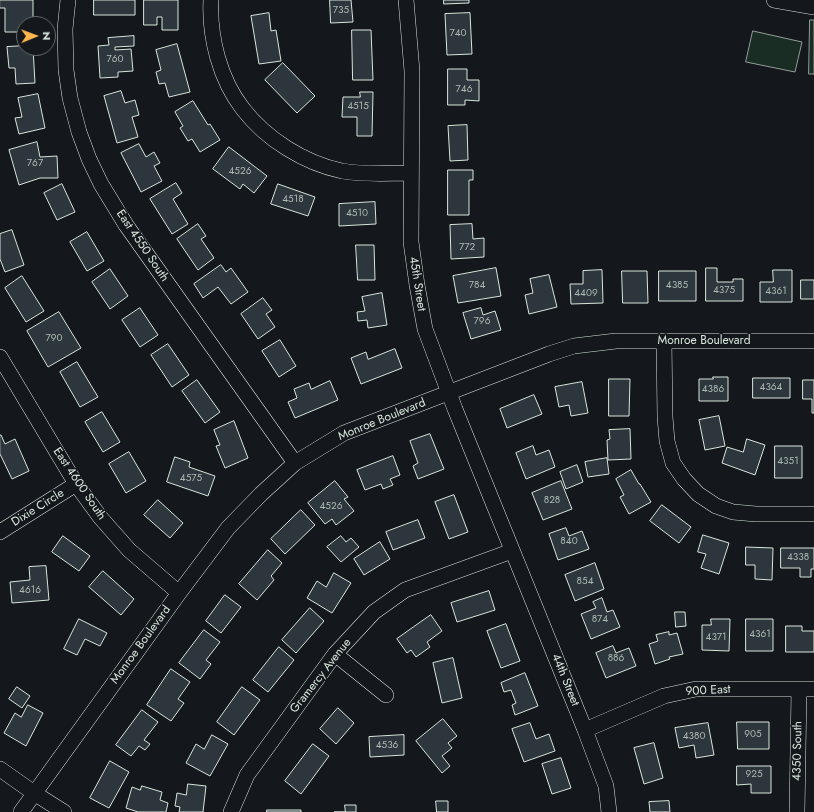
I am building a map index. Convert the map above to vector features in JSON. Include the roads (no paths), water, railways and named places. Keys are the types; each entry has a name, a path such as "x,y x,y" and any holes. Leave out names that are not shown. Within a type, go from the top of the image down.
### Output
{"street":[{"name":"East 4550 South","path":"68,0 65,29 66,70 70,98 79,132 89,159 101,184 126,225 295,463"},
{"path":"211,0 212,33 217,55 226,82 243,109 263,131 291,152 316,163 341,171 366,173 412,173"},
{"name":"45th Street","path":"406,0 412,71 411,242 425,329 512,551"},
{"path":"774,0 814,7"},
{"name":"Monroe Boulevard","path":"21,812 179,593 228,528 261,494 295,463 344,433 549,354 574,346 616,341 814,341"},
{"path":"664,342 665,417 667,441 673,463 684,480 698,494 716,506 733,512 756,514 814,514"},
{"name":"East 4600 South","path":"0,357 76,484 100,517 129,550 179,593"},
{"name":"Dixie Circle","path":"0,532 76,484"},
{"name":"Gramercy Avenue","path":"231,812 247,775 335,654 374,612 405,590 512,551"},
{"name":"44th Street","path":"512,551 585,730 606,786 609,812"},
{"path":"335,654 386,695"},
{"name":"900 East","path":"585,730 664,696 696,690 807,689"},
{"name":"4350 South","path":"797,812 807,689"},
{"path":"0,769 64,812"}]}
